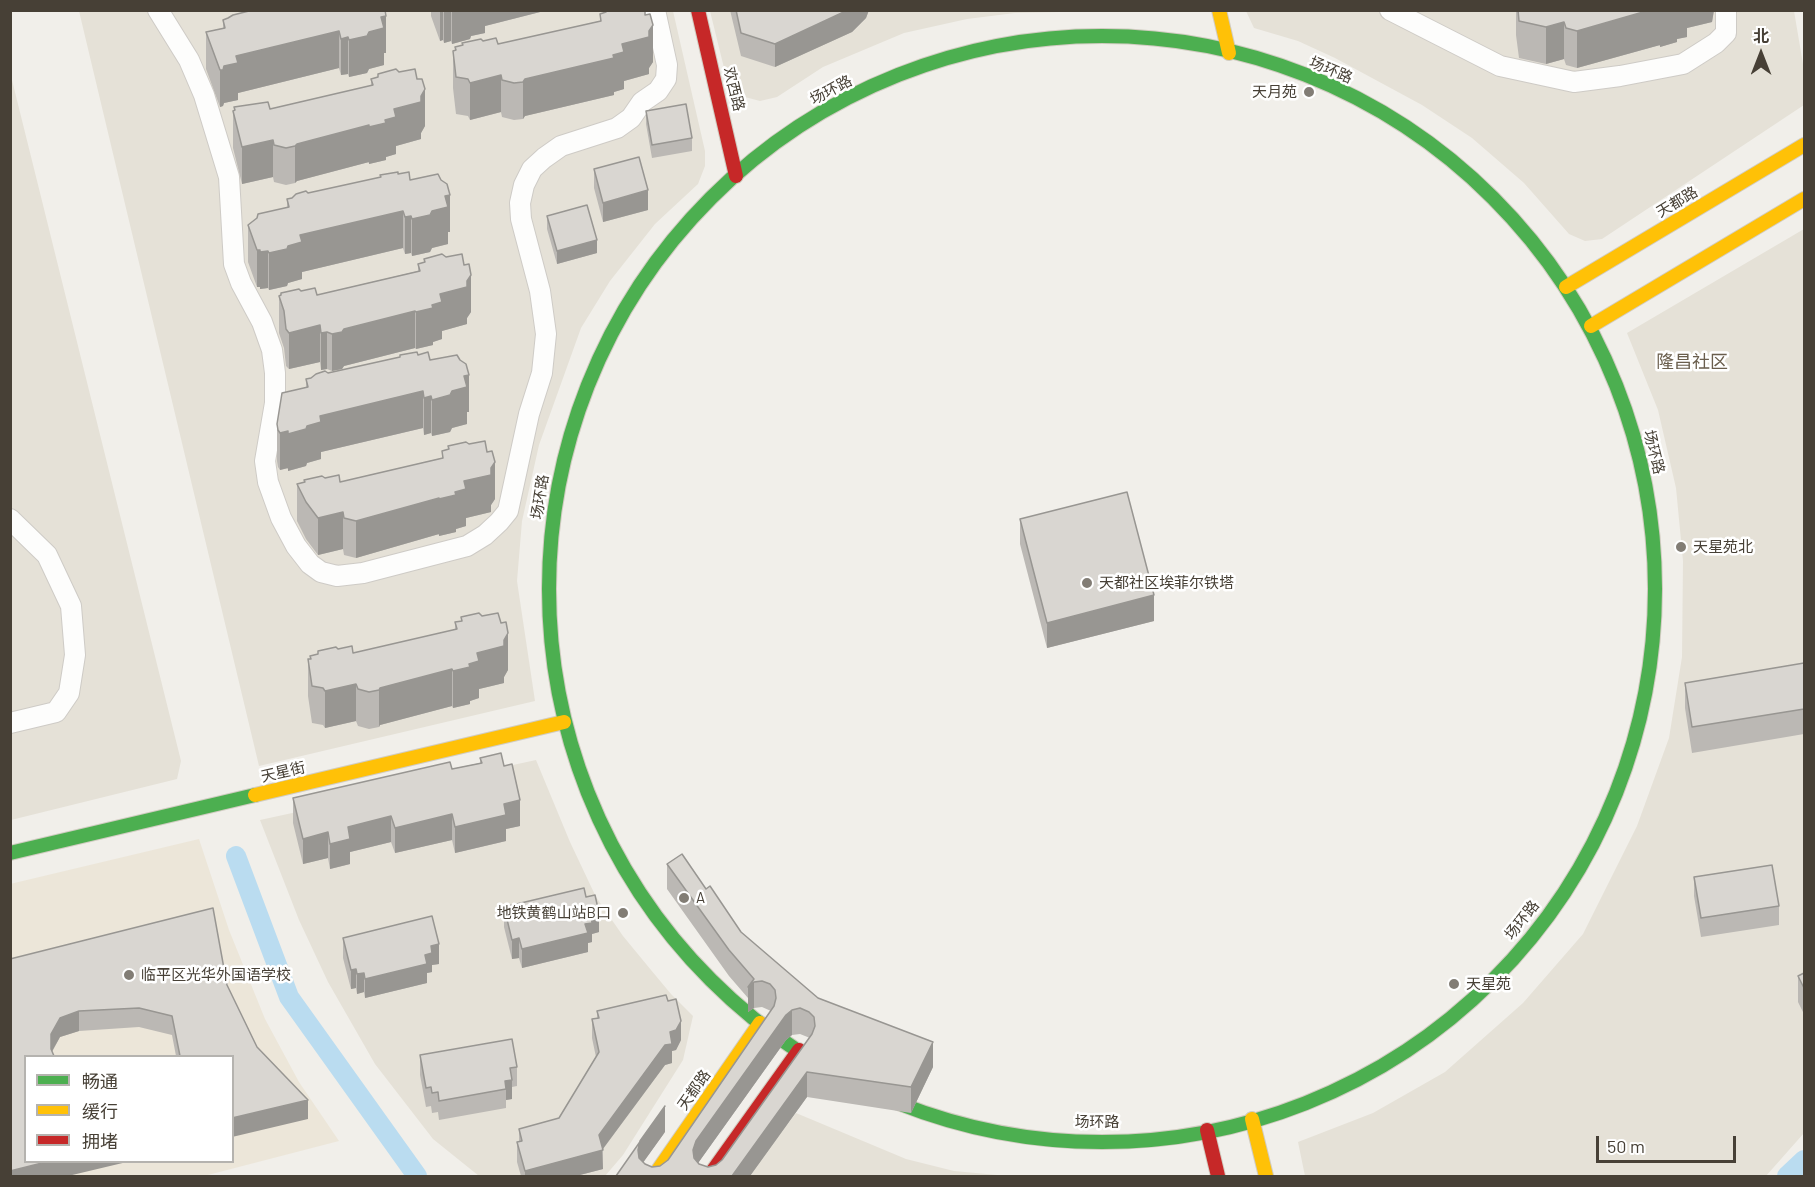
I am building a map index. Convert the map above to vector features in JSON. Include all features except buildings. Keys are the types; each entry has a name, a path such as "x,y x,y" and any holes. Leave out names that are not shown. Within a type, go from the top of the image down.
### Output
{"main road":[{"name":"欢西路","path":"698,10 736,176"},
{"path":"1219,10 1229,53"},
{"name":"场环路","path":"1087,38 1130,38 1201,46 1229,53 1268,63 1335,88 1382,113 1423,140 1468,175 1506,212 1566,287 1591,326 1605,354 1634,436 1647,488 1655,554 1655,625 1649,679 1638,730 1616,795 1597,837 1570,884 1545,920 1509,963 1470,1002 1430,1033 1379,1067 1339,1087 1278,1112 1207,1130 1165,1137 1097,1140 1039,1137 981,1128 931,1114 881,1095 826,1068 799,1050 735,1002 682,950 641,897 611,846 585,791 564,722 554,678 548,614 549,538 562,463 580,401 610,333 638,285 679,231 717,191 770,147 826,110 876,85 932,64 1003,46 1087,38"},
{"name":"天都路","path":"1566,287 1804,145"},
{"path":"1591,326 1804,200"},
{"name":"天星街","path":"10,853 564,722"},
{"name":"天都路","path":"654,1176 760,1023"},
{"path":"709,1176 799,1050"},
{"path":"1252,1119 1266,1176"},
{"path":"1207,1130 1218,1176"}],"street":[{"path":"158,10 189,60 204,95 229,177 234,264 241,283 262,322 272,350 275,403 265,461 268,482 281,518 296,546 310,564 321,572 337,576 363,573 467,546 485,535 500,522 508,511 527,424 542,373 546,333 540,291 521,219 520,203 524,185 532,169 543,158 561,146 617,128 631,118 642,102 658,91 666,79 668,65 655,10"},
{"path":"1390,10 1500,66 1574,82 1683,64 1716,43 1726,33 1726,10"},
{"path":"10,519 47,555 57,575 71,606 75,656 69,693 56,712 10,723"}],"shaded area":[{"path":"79,11 673,11 705,151 705,166 698,184 655,224 610,281 581,328 539,445 522,521 517,581 535,701 259,766"},
{"path":"710,11 1104,11 1015,13 967,19 904,33 823,67 777,97 760,101 745,97 726,76"},
{"name":"天月苑","path":"1246,11 1794,11 1804,70 1804,105 1602,239 1585,241 1569,234 1524,183 1472,138 1422,105 1335,58 1298,41 1254,28"},
{"path":"10,72 181,761 177,779 11,820"},
{"name":"天星苑","path":"1804,229 1804,1133 1766,1176 1305,1176 1298,1142 1373,1113 1445,1072 1523,1003 1583,934 1637,826 1669,738 1682,657 1683,561 1676,488 1658,410 1627,333"},
{"path":"536,760 596,897 623,936 671,994 693,1016 683,1060 623,1155 605,1176 479,1176 433,1139 375,1064 328,982 299,920 260,820"},
{"name":"临平区光华外国语学校","path":"199,839 229,930 265,1019 299,1082 339,1141 204,1176 11,1176 10,884"},
{"path":"796,1113 906,1159 954,1171 1008,1176 748,1176"}],"waterway":[{"path":"236,856 289,997 417,1176"},
{"path":"1787,1176 1804,1160"}],"traffic: fast":[{"path":"1102,36 1156,39 1210,47 1262,60 1313,79 1362,102 1409,130 1453,162 1493,198 1529,238 1561,282 1589,329 1612,378 1631,429 1644,481 1652,535 1655,589 1652,643 1644,697 1631,749 1612,800 1589,849 1561,896 1529,940 1493,980 1453,1016 1409,1048 1362,1076 1313,1099 1262,1118 1210,1131 1156,1139 1102,1142 1048,1139 994,1131 942,1118 891,1099 842,1076 795,1048 751,1016 711,980 675,940 643,896 615,849 592,800 573,749 560,697 552,643 549,589 552,535 560,481 573,429 592,378 615,329 643,282 675,238 711,198 751,162 795,130 842,102 891,79 942,60 994,47 1048,39 1102,36"},
{"path":"10,853 255,795"}],"traffic: slow":[{"path":"1219,10 1229,53"},
{"path":"1566,287 1804,145"},
{"path":"1591,326 1804,199"},
{"path":"255,795 564,722"},
{"path":"654,1176 760,1023"},
{"path":"1252,1119 1266,1176"}],"traffic: jam":[{"path":"698,10 736,176"},
{"path":"709,1176 799,1050"},
{"path":"1207,1130 1218,1176"}],"place":[{"name":"天月苑","path":"1309,92"},
{"name":"天星苑北","path":"1681,547"},
{"name":"天都社区埃菲尔铁塔","path":"1087,583"},
{"name":"A","path":"684,898"},
{"name":"地铁黄鹤山站B口","path":"623,913"},
{"name":"临平区光华外国语学校","path":"129,975"},
{"name":"天星苑","path":"1454,984"}],"district":[{"name":"隆昌社区","path":"1692,362"}]}
